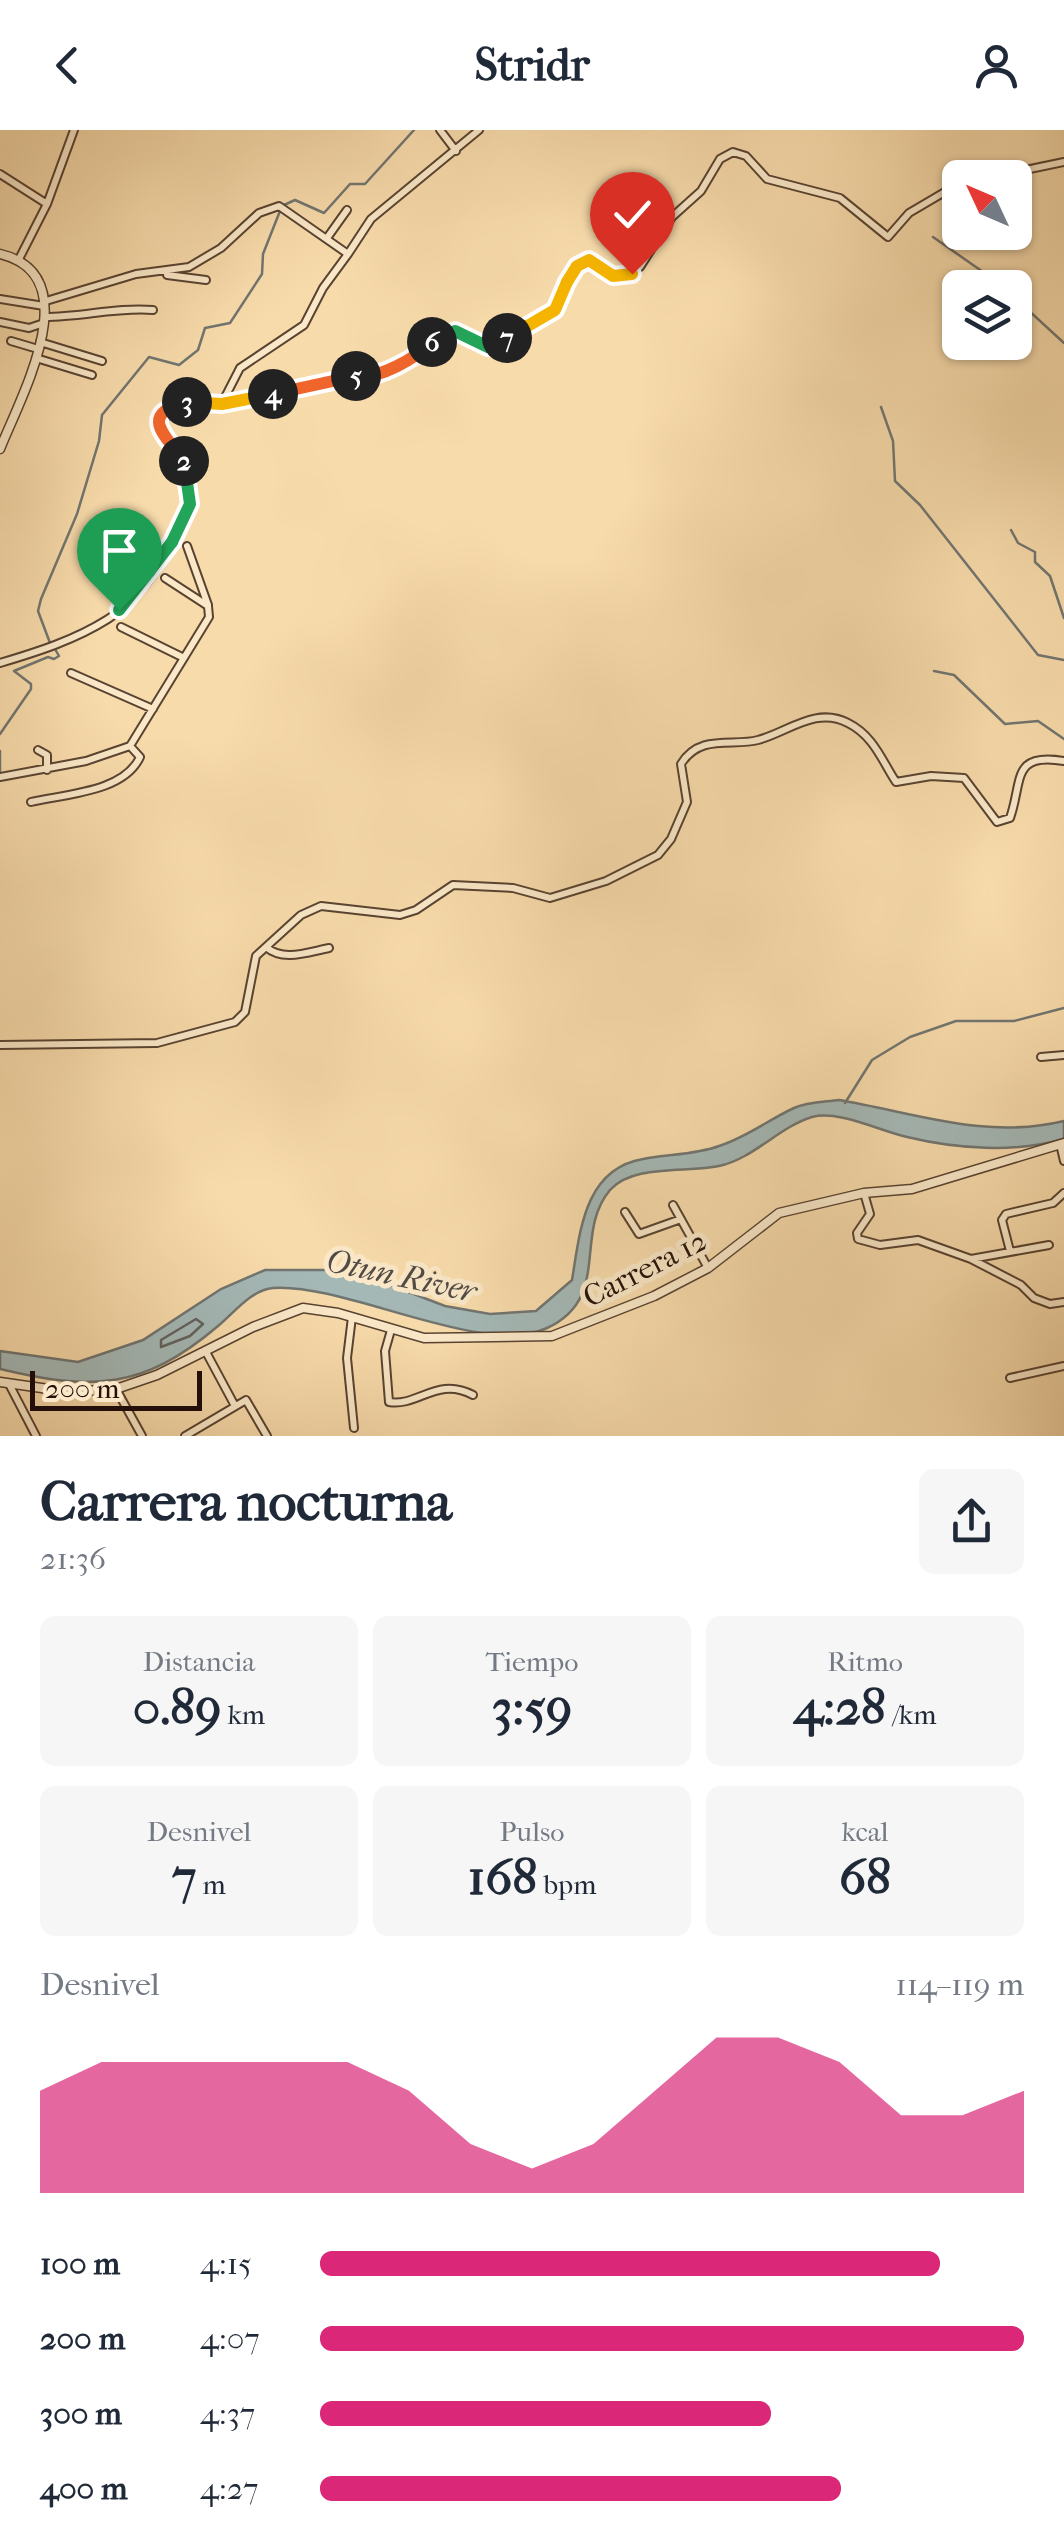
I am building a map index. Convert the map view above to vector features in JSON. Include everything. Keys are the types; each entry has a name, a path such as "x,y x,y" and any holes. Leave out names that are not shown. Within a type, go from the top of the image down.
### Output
{"street":[{"path":"19,258 48,204 74,130"},
{"path":"440,130 456,151"},
{"path":"222,404 240,368 304,325 323,288 371,219 480,130"},
{"path":"0,663 62,643 108,619 135,596 184,519 190,495 187,465 158,432 160,420 184,402 222,404 320,386 344,376 372,377 422,352 446,332 461,332 488,347 502,343 523,325 555,310 572,271 584,261 595,262 620,277 640,268 664,228 701,191 720,159 733,152 746,156 767,178 840,198 888,237 909,213 942,193"},
{"path":"1032,169 1064,162"},
{"path":"0,174 48,204"},
{"path":"0,299 45,304 151,273 189,267 221,248 259,213 280,206 348,254"},
{"path":"326,238 347,210"},
{"path":"0,254 19,258 42,286 45,304 38,349 0,448"},
{"path":"151,273 206,280"},
{"path":"0,322 28,328 44,320 129,308 153,310"},
{"path":"11,341 102,360"},
{"path":"38,349 92,374"},
{"path":"0,777 48,770 130,746 209,616 187,546"},
{"path":"165,578 208,606"},
{"path":"120,627 184,658"},
{"path":"71,673 153,709"},
{"path":"0,1045 157,1042 234,1022 246,1008 256,956 301,915 322,906 400,915 416,910 452,885 514,888 550,898 606,881 658,855 671,839 687,802 681,764 686,757 721,740 756,741 813,718 849,723 878,748 896,782 931,776 964,778 998,822 1010,818 1018,778 1028,764 1043,758 1064,761"},
{"path":"31,802 113,782 137,764 140,756 130,746"},
{"path":"38,750 51,756 48,770"},
{"path":"266,947 274,954 290,956 329,948"},
{"path":"1042,1058 1064,1054"},
{"path":"1062,1144 1064,1160"},
{"name":"Carrera 12","path":"4,1383 70,1392 116,1389 303,1308 446,1340 552,1336 654,1296 708,1268 779,1213 864,1193 912,1189 1062,1144"},
{"path":"864,1193 870,1214 857,1233 858,1239 880,1245 918,1240 971,1259 1021,1284 1034,1298 1050,1304 1064,1302"},
{"path":"1010,1251 1002,1220 1006,1214 1054,1203 1064,1194"},
{"path":"673,1204 708,1268"},
{"path":"624,1212 637,1233 681,1220"},
{"path":"971,1259 1049,1245"},
{"path":"352,1317 347,1358 354,1428"},
{"path":"391,1330 385,1351 389,1402 400,1403 440,1388 462,1389 473,1395"},
{"path":"206,1352 235,1406"},
{"path":"1010,1378 1064,1366"},
{"path":"4,1383 36,1436"},
{"path":"116,1389 142,1436"},
{"path":"185,1436 249,1400 267,1436"}],"water":[{"path":"839,1100 979,1126 1007,1128 1064,1121 1064,1139 1006,1148 966,1147 823,1116 800,1122 755,1150 719,1166 632,1176 610,1190 599,1207 586,1283 579,1300 567,1315 547,1328 520,1335 487,1334 338,1296 273,1288 250,1297 191,1347 140,1374 89,1382 0,1369 0,1351 78,1362 143,1340 221,1289 265,1270 351,1270 445,1306 490,1314 536,1311 572,1280 588,1205 608,1175 643,1159 719,1146 799,1106"}],"waterway":[{"path":"284,205 295,200 324,213 350,184 365,184 414,130"},
{"path":"50,643 38,611 77,514 99,441 102,415 149,357 179,365 198,350 205,328 230,323 262,274 263,254 280,211"},
{"path":"933,237 980,270"},
{"path":"1032,314 1064,343"},
{"path":"881,407 893,441 895,481 920,505 1038,655 1064,660"},
{"path":"1011,530 1018,543 1035,552 1035,562 1050,576 1064,618"},
{"path":"0,734 31,689 31,684 14,671 48,657 54,659 59,656 55,649"},
{"path":"934,671 954,675 1005,724 1038,721 1064,739"},
{"path":"0,751 0,774"},
{"path":"845,1103 872,1060 910,1037 956,1021 1014,1021 1064,1008"}],"route":[{"path":"119,610 135,596 177,535 190,504 187,465 158,432 160,420 176,405 244,401 320,386 344,376 372,377 422,352 446,332 461,332 488,347 495,346 523,325 555,310 572,271 584,261 595,262 613,276 632,274"}],"water label":[{"name":"Otun River","path":"401,1276"}]}
